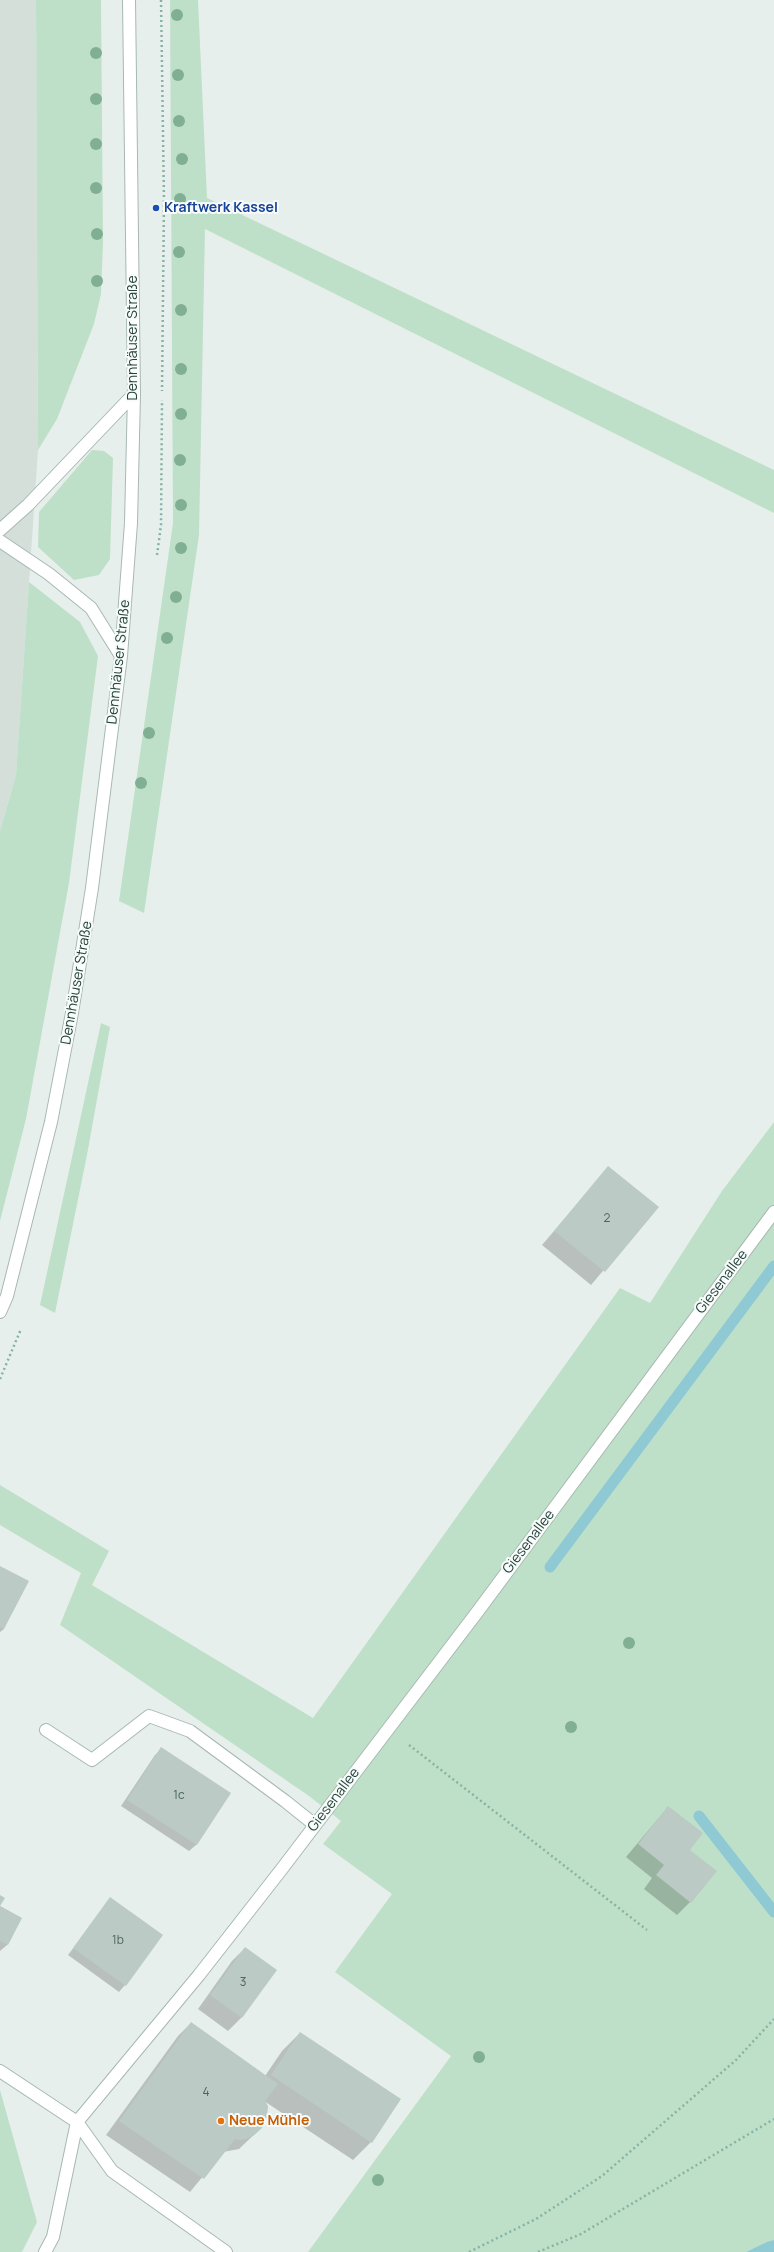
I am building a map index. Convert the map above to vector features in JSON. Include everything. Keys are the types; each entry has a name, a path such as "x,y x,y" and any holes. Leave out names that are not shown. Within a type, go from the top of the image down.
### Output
{"street":[{"name":"Dennhäuser Straße","path":"0,1312 7,1296 51,1122 72,1013 92,888 121,656 131,523 134,394 129,0"},
{"path":"0,530 28,504 134,394"},
{"path":"0,542 49,574 91,608 121,656"},
{"name":"Giesenallee","path":"77,2122 199,1975 281,1870 774,1212"},
{"path":"46,1730 92,1760 149,1716 190,1731 315,1825"},
{"path":"0,2071 77,2122 112,2171 226,2252"},
{"path":"45,2252 53,2237 77,2122"}],"path":[{"path":"390,1726 416,1752 647,1930"},
{"path":"470,2252 536,2219 602,2176 736,2060 774,2019"},
{"path":"538,2252 581,2234 774,2119"}],"shaded area":[{"path":"0,0 36,0 38,450 16,775 0,831"}],"green space":[{"path":"36,0 101,0 103,242 101,294 94,324 57,419 38,450"},
{"path":"170,0 198,0 207,198 774,470 774,513 205,229 199,535 144,913 119,901 173,523"},
{"path":"92,450 104,451 113,458 110,559 99,575 74,580 38,547 39,512"},
{"path":"29,582 80,622 98,656 69,883 26,1119 0,1221 0,831 16,775"},
{"path":"101,1023 110,1027 87,1155 55,1313 40,1305"},
{"path":"774,1122 774,2240 746,2252 308,2252 451,2056 335,1972 392,1894 323,1844 341,1821 309,1796 60,1625 81,1573 0,1525 0,1485 109,1551 92,1585 313,1718 620,1288 650,1303 722,1191"},
{"path":"0,2090 37,2222 22,2252 0,2252"}],"water":[{"path":"774,2240 774,2252 746,2252 767,2242"}],"building":[{"path":"608,1166 659,1207 605,1272 554,1231"},
{"path":"0,1566 29,1581 4,1629 0,1627"},
{"path":"161,1747 231,1793 197,1845 127,1800"},
{"path":"668,1806 703,1833 690,1850 717,1871 691,1903 656,1875 664,1865 638,1844"},
{"path":"0,1895 5,1898 0,1906"},
{"path":"110,1897 163,1935 126,1986 73,1948"},
{"path":"0,1906 22,1918 8,1945 0,1941"},
{"path":"245,1947 277,1970 242,2018 210,1995"},
{"path":"191,2022 278,2084 265,2101 268,2106 267,2117 262,2128 253,2136 242,2140 235,2139 204,2179 119,2121"},
{"path":"300,2032 401,2099 372,2143 271,2075"}],"waterway":[{"path":"550,1567 774,1266"},
{"path":"699,1816 774,1912"}],"place":[{"name":"Kraftwerk Kassel","path":"156,208"},
{"name":"Neue Mühle","path":"221,2121"}]}
